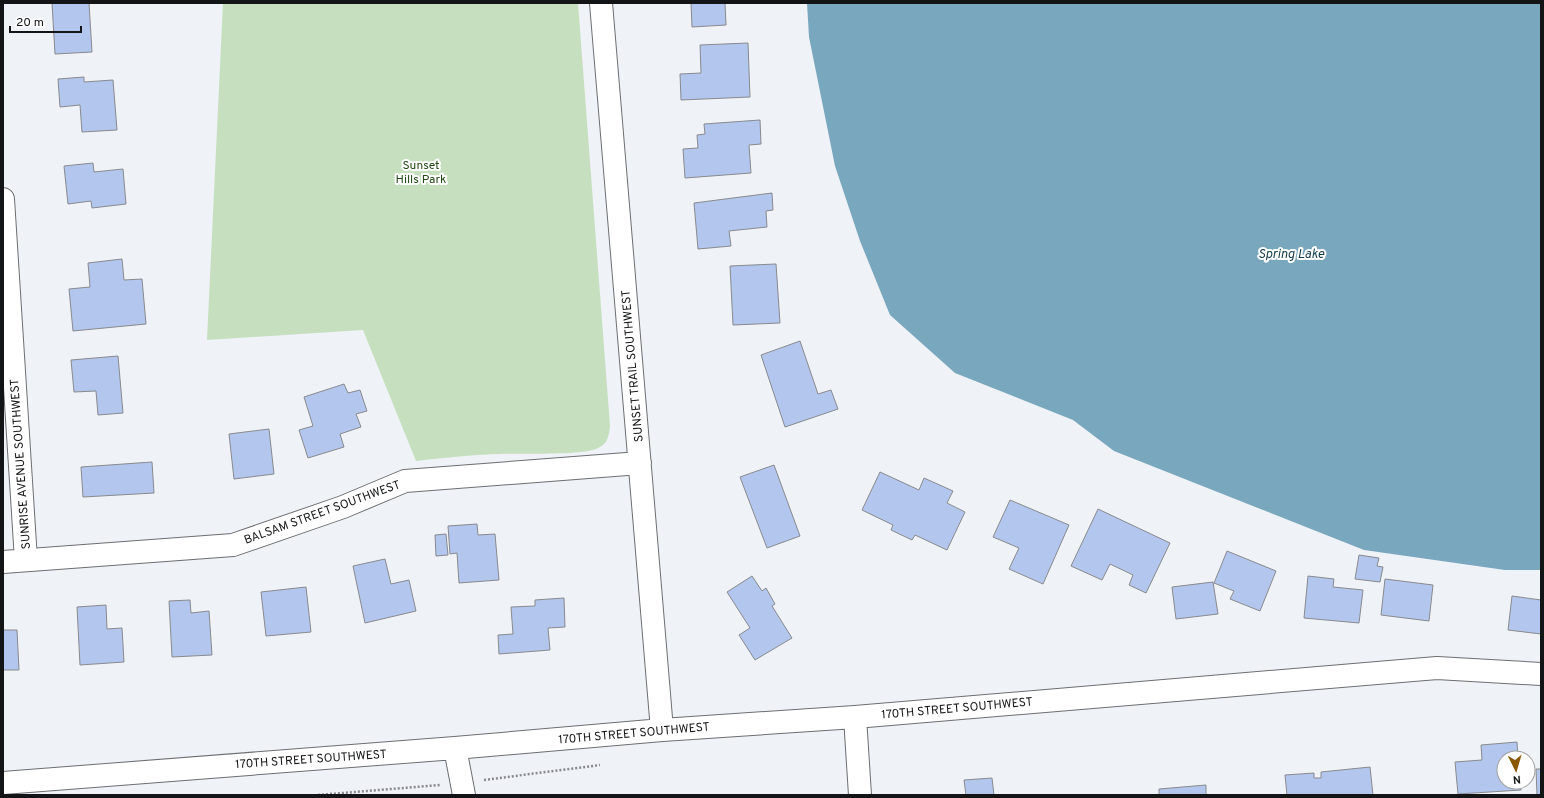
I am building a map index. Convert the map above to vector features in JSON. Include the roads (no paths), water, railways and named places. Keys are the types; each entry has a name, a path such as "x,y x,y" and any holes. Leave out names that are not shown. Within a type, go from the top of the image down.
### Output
{"street":[{"name":"SUNSET TRAIL SOUTHWEST","path":"601,3 662,730"},
{"name":"SUNRISE AVENUE SOUTHWEST","path":"3,200 26,560"},
{"name":"BALSAM STREET SOUTHWEST","path":"3,562 233,545 342,507 405,481 640,463"},
{"name":"170TH STREET SOUTHWEST","path":"3,783 455,748 662,730 855,717 1436,668 1541,674"},
{"path":"855,717 860,795"},
{"path":"455,748 464,795"}],"water":[{"name":"Spring Lake","path":"807,3 1541,3 1541,570 1505,570 1364,550 1114,451 1073,420 955,373 890,315 860,241 835,166 809,37"}],"park label":[{"name":"Sunset Hills Park","path":"421,172"}]}
